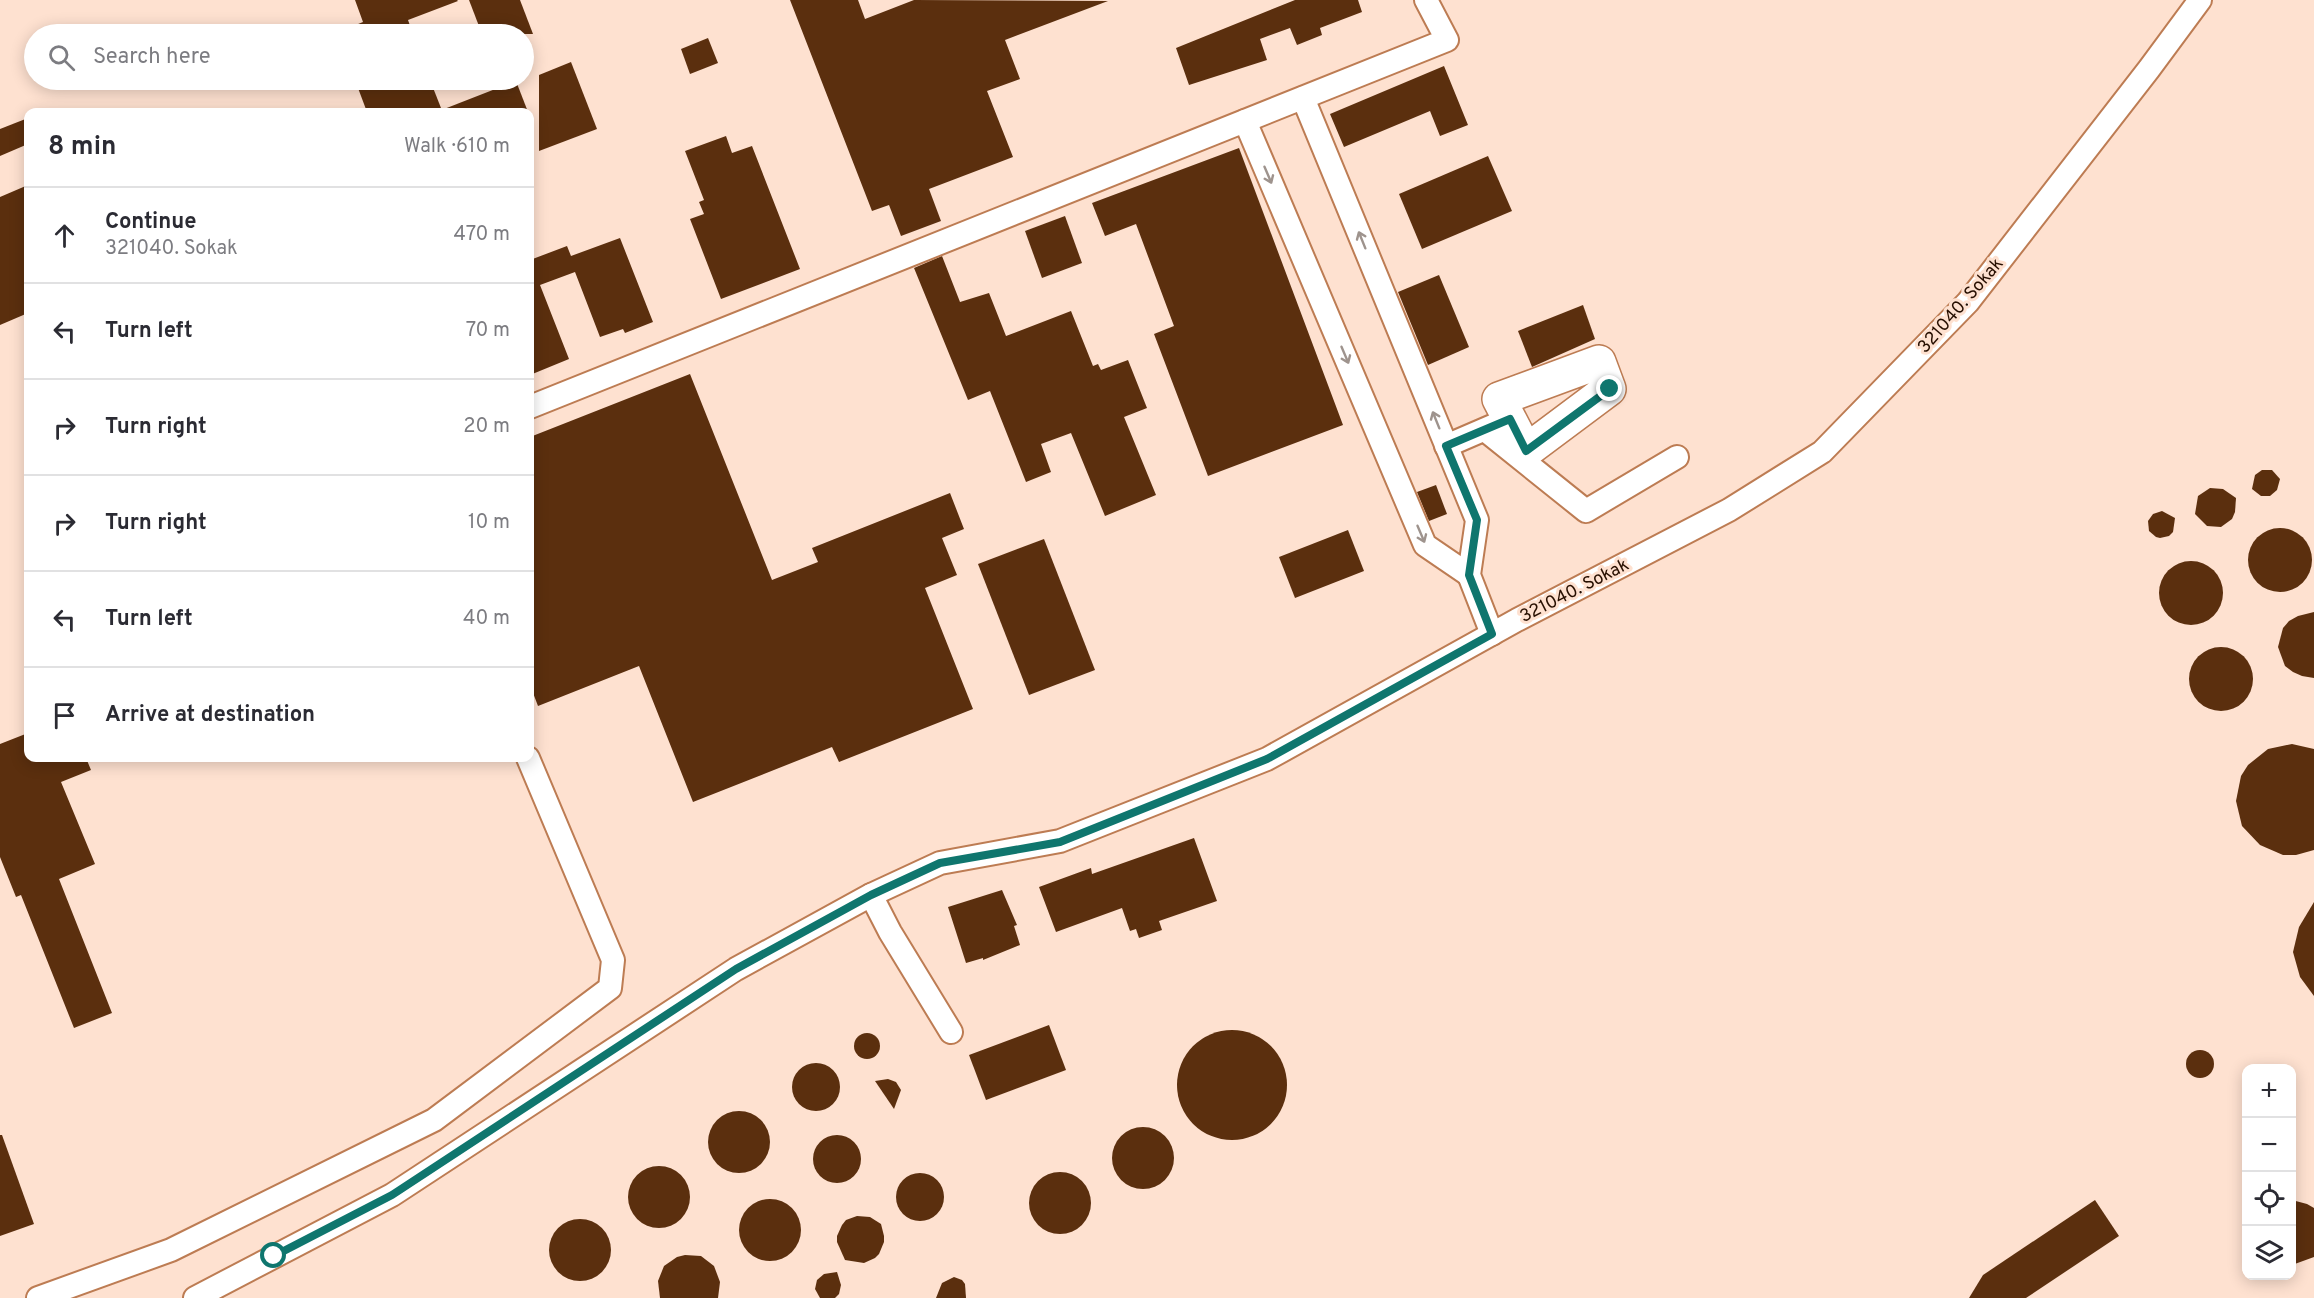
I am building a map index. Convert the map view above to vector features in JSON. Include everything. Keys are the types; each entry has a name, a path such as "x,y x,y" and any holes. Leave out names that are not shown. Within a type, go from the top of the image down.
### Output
{"street":[{"path":"534,405 1447,40 1426,0"},
{"name":"321040. Sokak","path":"195,1298 392,1195 736,969 871,895 940,863 1060,842 1267,759 1492,634 1729,510 1822,452 1968,302 2200,0"},
{"path":"1304,98 1477,520 1469,575 1492,634"},
{"path":"1245,122 1425,545 1469,575"},
{"path":"1446,446 1497,424 1587,511 1677,457"},
{"path":"39,1298 171,1250 434,1120 610,988 613,960 530,762"},
{"path":"871,895 890,932 951,1032"}],"building":[{"path":"355,0 458,1 408,20 409,24 358,24 363,22"},
{"path":"469,0 520,0 529,24 478,24"},
{"path":"790,0 858,0 865,19 914,0 1108,1 1005,40 1020,79 987,91 1013,157 929,189 941,221 901,236 889,205 872,211"},
{"path":"1295,0 1358,0 1362,12 1320,28 1322,35 1297,45 1290,28 1260,39 1267,60 1189,85 1176,48"},
{"path":"708,38 718,63 690,74 681,49"},
{"path":"571,62 597,129 539,151 539,75"},
{"path":"1444,66 1468,125 1440,136 1430,111 1344,147 1330,114"},
{"path":"359,90 434,90 441,108 366,108"},
{"path":"493,90 519,90 526,108 447,108"},
{"path":"24,120 24,146 0,156 0,129"},
{"path":"726,136 732,153 752,146 800,269 721,299 690,219 704,214 699,202 704,200 685,151"},
{"path":"1239,148 1343,425 1208,476 1154,334 1174,326 1136,224 1105,236 1092,203"},
{"path":"1488,156 1512,211 1422,249 1399,194"},
{"path":"24,187 24,315 0,325 0,197"},
{"path":"1065,216 1082,263 1042,278 1025,231"},
{"path":"620,238 653,322 625,333 623,329 600,337 575,272 540,285 569,359 534,373 534,258 567,246 571,256"},
{"path":"942,256 960,302 989,293 1006,336 1071,311 1093,366 1098,364 1101,370 1128,360 1147,408 1124,417 1156,495 1105,516 1071,433 1041,444 1051,472 1026,482 990,391 968,400 914,268"},
{"path":"1439,275 1469,347 1428,365 1398,292"},
{"path":"1583,305 1595,339 1532,367 1518,331"},
{"path":"690,374 772,580 818,562 812,548 950,493 964,529 942,538 957,575 925,588 973,709 839,762 832,747 693,802 639,666 538,706 534,696 534,435"},
{"path":"2262,470 2272,470 2280,479 2277,490 2270,496 2261,496 2252,489 2255,475"},
{"path":"1436,485 1447,514 1429,521 1417,492"},
{"path":"2210,488 2223,489 2236,498 2232,519 2221,527 2207,526 2195,514 2198,496"},
{"path":"2162,511 2175,518 2173,532 2169,536 2160,538 2149,531 2148,521 2153,514"},
{"path":"2280,528 2298,534 2306,542 2312,560 2306,578 2298,586 2280,592 2262,586 2254,578 2248,560 2254,542 2262,534"},
{"path":"1348,530 1364,571 1295,598 1279,557"},
{"path":"1044,539 1095,670 1029,695 978,564"},
{"path":"2191,561 2209,567 2217,575 2223,593 2217,611 2209,619 2191,625 2173,619 2165,611 2159,593 2165,575 2173,567"},
{"path":"2314,612 2314,678 2302,676 2285,666 2278,647 2283,628 2289,621"},
{"path":"2221,647 2239,653 2247,661 2253,679 2247,697 2239,705 2221,711 2203,705 2195,697 2189,679 2195,661 2203,653"},
{"path":"24,735 24,762 88,762 91,770 61,782 95,864 59,879 112,1013 74,1028 21,895 16,897 0,857 0,744"},
{"path":"2292,744 2314,749 2314,850 2296,855 2283,855 2260,845 2242,826 2236,801 2241,776 2248,765 2268,749"},
{"path":"1194,838 1217,901 1159,921 1162,930 1139,938 1136,929 1130,931 1122,908 1056,932 1039,887 1091,868 1092,874"},
{"path":"1002,890 1017,925 1014,926 1020,945 983,960 983,958 966,963 948,907"},
{"path":"2314,902 2314,996 2300,977 2293,952 2299,927"},
{"path":"1049,1025 1066,1070 986,1100 969,1055"},
{"path":"1232,1030 1253,1034 1271,1046 1283,1064 1287,1085 1283,1106 1271,1124 1253,1136 1232,1140 1211,1136 1193,1124 1181,1106 1177,1085 1181,1064 1193,1046 1211,1034"},
{"path":"867,1033 876,1037 880,1046 876,1055 867,1059 858,1055 854,1046 858,1037"},
{"path":"2200,1050 2210,1054 2214,1064 2210,1074 2200,1078 2190,1074 2186,1064 2190,1054"},
{"path":"816,1063 833,1070 840,1087 833,1104 816,1111 799,1104 792,1087 799,1070"},
{"path":"888,1079 896,1082 901,1090 894,1109 875,1081"},
{"path":"733,1111 745,1111 761,1120 768,1130 770,1142 768,1154 761,1164 745,1173 733,1173 722,1168 713,1159 708,1148 708,1136 713,1125 722,1116"},
{"path":"1137,1127 1149,1127 1165,1136 1172,1146 1174,1158 1172,1170 1165,1180 1149,1189 1137,1189 1126,1184 1117,1175 1112,1164 1112,1152 1117,1141 1126,1132"},
{"path":"0,1135 2,1135 34,1224 0,1236"},
{"path":"837,1135 854,1142 861,1159 854,1176 837,1183 820,1176 813,1159 820,1142"},
{"path":"653,1166 665,1166 681,1175 688,1185 690,1197 688,1209 681,1219 665,1228 653,1228 642,1223 633,1214 628,1203 628,1191 633,1180 642,1171"},
{"path":"1054,1172 1066,1172 1082,1181 1089,1191 1091,1203 1089,1215 1082,1225 1066,1234 1054,1234 1043,1229 1034,1220 1029,1209 1029,1197 1034,1186 1043,1177"},
{"path":"920,1173 937,1180 944,1197 937,1214 920,1221 903,1214 896,1197 903,1180"},
{"path":"764,1199 776,1199 792,1208 799,1218 801,1230 799,1242 792,1252 776,1261 764,1261 753,1256 744,1247 739,1236 739,1224 744,1213 753,1204"},
{"path":"2095,1200 2119,1236 2026,1298 1969,1298 1983,1275"},
{"path":"2296,1201 2314,1208 2314,1257 2296,1264"},
{"path":"857,1216 870,1217 881,1224 884,1236 879,1254 864,1263 845,1260 837,1242 842,1225 846,1220"},
{"path":"574,1219 586,1219 602,1228 609,1238 611,1250 609,1262 602,1272 586,1281 574,1281 563,1276 554,1267 549,1256 549,1244 554,1233 563,1224"},
{"path":"701,1256 714,1266 720,1282 718,1298 660,1298 658,1281 664,1266 677,1257"},
{"path":"837,1272 841,1285 839,1294 835,1298 820,1298 815,1289 817,1280 824,1274"},
{"path":"954,1277 965,1284 966,1298 936,1298 942,1283"}],"route":[{"path":"274,1256 392,1195 736,969 871,895 940,863 1060,842 1267,759 1492,634 1469,575 1477,520 1446,446 1510,419 1526,451 1610,389"}]}
